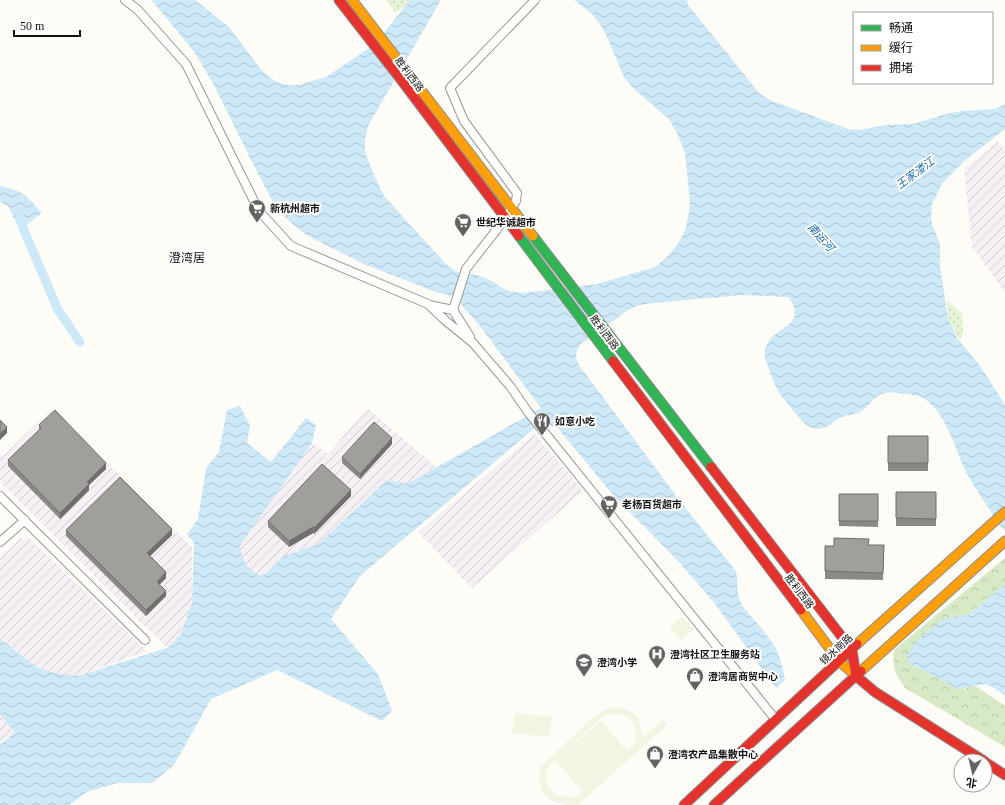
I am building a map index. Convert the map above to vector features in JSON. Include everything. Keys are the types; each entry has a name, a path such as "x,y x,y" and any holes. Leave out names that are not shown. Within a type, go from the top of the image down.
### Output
{"main road":[{"name":"胜利西路","path":"339,0 399,77 840,661 875,692 971,753"},
{"name":"胜利西路","path":"352,0 852,650 856,676"},
{"path":"358,0 378,34"},
{"name":"镜水南路","path":"684,805 852,650 1005,512"},
{"path":"714,805 1005,541"},
{"name":"胜利西路","path":"993,767 1005,774"}],"street":[{"path":"125,0 137,9 186,64 259,210 291,246 428,304 454,307"},
{"path":"473,343 454,307 466,269 505,219 516,201 517,193 464,120 450,88 535,0"},
{"path":"428,304 473,343 510,386 528,412 776,720"},
{"path":"0,496 145,640"},
{"path":"0,542 25,520"}],"shaded area":[{"path":"998,141 1005,150 1005,292 972,247 964,169"},
{"path":"367,408 436,467 407,484 387,480 318,544 282,557 264,574 257,575 246,565 239,547 312,443 328,454"},
{"path":"52,409 192,547 192,604 182,632 167,648 0,482 0,459"},
{"path":"535,434 583,491 472,588 418,532"},
{"path":"19,539 30,539 147,651 78,676 58,674 38,668 0,639 0,556"},
{"path":"0,714 15,732 0,744"}],"green space":[{"path":"386,0 410,0 408,4 396,13"},
{"path":"947,300 962,314 963,332 960,341 948,318"},
{"path":"1005,558 1005,584 971,613 949,618 935,626 910,664 958,689 964,689 974,685 1005,706 1005,747 905,688 899,679 893,661 894,650"},
{"path":"682,616 694,629 681,640 670,627"},
{"path":"613,707 631,712 639,719 642,738 663,720 667,725 578,805 568,805 553,800 547,796 540,784 539,776 541,766 595,716 604,710","holes":["615,713 629,718 634,724 636,732 635,744 627,751 601,721 555,760 582,791 574,797 564,797 558,796 550,790 546,781 549,765 600,719"]},
{"path":"515,713 552,717 549,737 512,733"}],"water":[{"path":"150,0 195,0 228,26 259,67 267,75 276,82 287,85 298,85 326,77 375,44 410,0 441,0 369,124 365,140 365,152 384,196 446,264 460,273 477,275 490,280 504,289 521,293 597,284 655,267 668,256 678,244 686,228 689,212 690,201 685,153 677,133 669,119 635,90 624,77 602,27 592,14 574,0 687,0 688,5 760,94 770,100 848,129 859,130 886,125 913,124 946,114 962,111 995,109 1005,104 1005,129 963,162 942,184 932,204 931,218 940,244 940,266 948,318 957,338 978,363 1005,405 1005,531 966,472 943,420 929,402 920,396 896,393 880,394 860,412 842,417 828,426 816,429 806,425 778,391 767,365 765,355 766,348 771,338 788,325 795,315 794,307 789,297 743,295 639,305 628,310 581,344 578,347 576,354 578,363 680,501 735,570 739,597 743,607 769,638 776,649 782,664 785,680 776,688 715,604 678,561 614,496 556,426 537,426 360,576 331,619 378,674 392,711 382,721 277,670 211,699 174,765 152,783 117,783 87,792 69,805 0,805 0,745 15,732 0,714 0,639 38,668 58,674 78,676 167,648 181,634 192,603 194,543 187,534 198,519 206,468 219,452 227,410 240,406 250,425 247,443 271,462 306,418 316,425 312,443 239,547 246,565 258,575 265,574 282,557 318,544 387,480 407,484 541,408 480,326 458,301 451,296 433,291 364,264 306,235 289,221 274,204 214,85 195,53"},
{"path":"0,186 24,195 42,213 20,230 8,206 0,202"},
{"path":"1005,584 1005,696 994,688 982,684 958,689 910,664 907,659 912,647 930,629 949,618 971,613"}],"building":[{"path":"55,410 106,463 87,482 89,484 60,513 8,460 41,428 39,425"},
{"path":"0,420 7,427 0,434"},
{"path":"374,422 392,438 360,474 342,457"},
{"path":"888,436 928,436 928,463 888,463"},
{"path":"322,464 351,490 314,528 313,527 289,541 268,521"},
{"path":"120,477 172,529 147,553 166,572 157,582 166,591 146,610 66,530"},
{"path":"896,492 936,492 936,519 896,518"},
{"path":"839,494 878,494 878,521 839,521"},
{"path":"834,538 869,539 868,545 884,545 883,573 825,571 825,546 834,546"}],"waterway":[{"path":"20,217 23,228 58,310 80,342"}],"traffic: fast":[{"path":"519,236 613,361"},
{"path":"533,236 711,467"}],"traffic: slow":[{"path":"352,0 533,236"},
{"path":"857,644 1005,512"},
{"path":"861,671 1005,541"},
{"path":"801,610 839,661 856,676"}],"traffic: jam":[{"path":"339,0 519,236"},
{"path":"613,361 801,610"},
{"path":"711,467 852,650 856,676"},
{"path":"684,805 857,644"},
{"path":"714,805 861,671"},
{"path":"856,676 875,692 971,753"},
{"path":"993,767 1005,775"}],"place":[{"name":"新杭州超市","path":"257,223"},
{"name":"世纪华诚超市","path":"463,237"},
{"name":"如意小吃","path":"542,436"},
{"name":"老杨百货超市","path":"609,519"},
{"name":"澄湾社区卫生服务站","path":"657,669"},
{"name":"澄湾小学","path":"584,677"},
{"name":"澄湾居商贸中心","path":"695,691"},
{"name":"澄湾农产品集散中心","path":"655,769"}],"district":[{"name":"澄湾居","path":"187,258"}],"water label":[{"name":"王家溇江","path":"915,173"},
{"name":"南运河","path":"821,237"}]}
